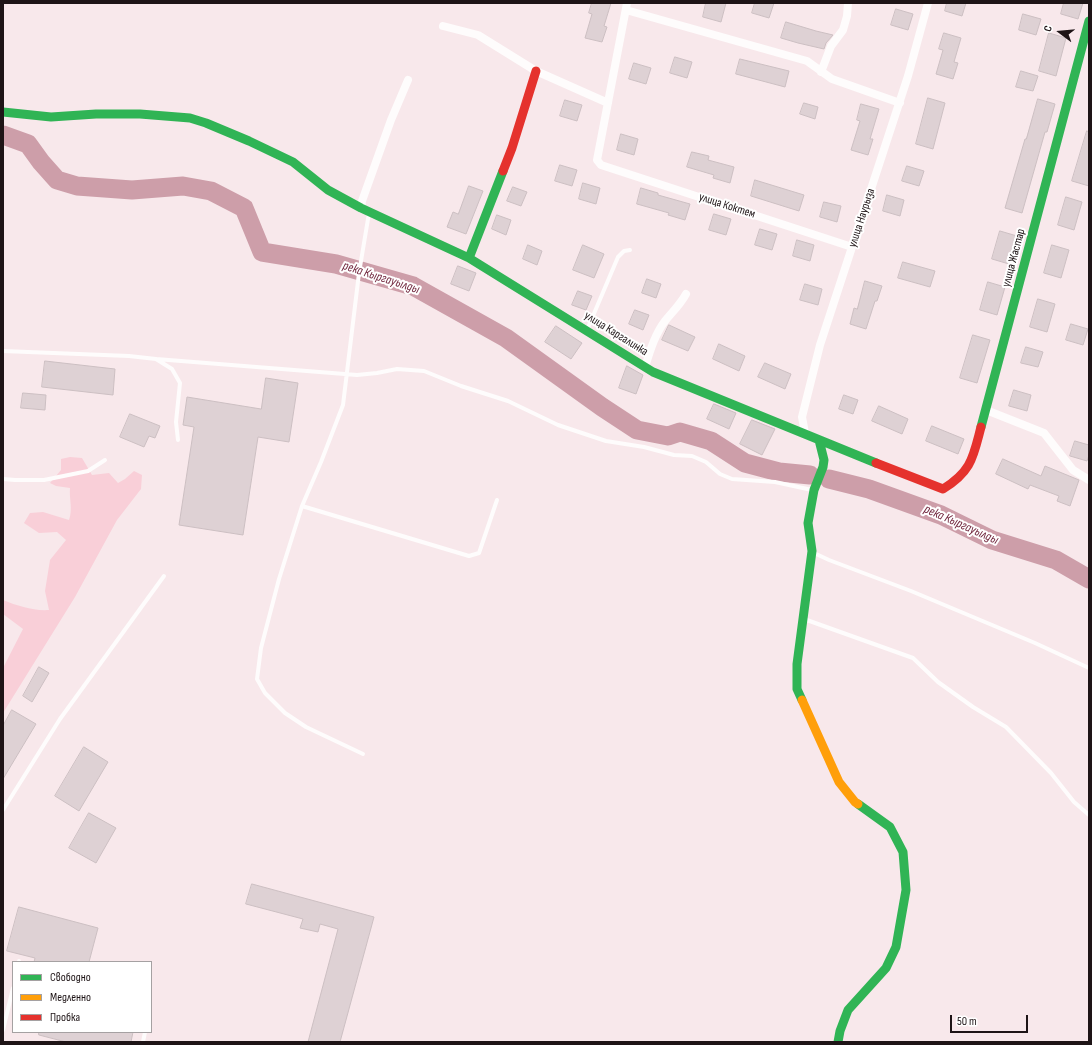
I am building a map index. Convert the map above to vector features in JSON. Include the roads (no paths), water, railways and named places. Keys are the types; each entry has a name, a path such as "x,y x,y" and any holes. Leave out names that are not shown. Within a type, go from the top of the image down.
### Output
{"street":[{"path":"821,72 831,46 843,30 847,16 848,3"},
{"name":"улица Наурыза","path":"806,433 802,417 820,345 900,102 928,3"},
{"path":"443,26 478,35 536,70 608,103 626,6 807,61 832,79 900,102"},
{"name":"улица Жастар","path":"943,489 956,481 966,471 972,462 1089,21"},
{"path":"469,258 512,148 536,70"},
{"path":"365,210 362,201 391,120 408,80"},
{"name":"улица Коктем","path":"608,103 597,160 602,165 852,247"},
{"name":"улица Каргалинка","path":"3,112 51,117 96,114 140,114 190,118 206,123 293,162 328,190 416,235 469,258 653,372 943,489"},
{"path":"645,367 653,343 664,322 679,306 686,294"},
{"path":"986,410 1044,433 1073,470 1089,480"},
{"path":"819,440 824,460 823,467 814,490 808,522 812,551 797,664 797,689 840,782 855,802 890,827 903,852 906,890 896,947 886,968 848,1010 840,1031 838,1042"}],"lane":[{"path":"363,754 306,727 285,714 265,692 258,679 261,648 302,506 343,405 360,266 365,210"},
{"path":"586,330 618,257 624,251 630,250"},
{"path":"3,351 129,356 347,374 377,373 397,369 424,371 461,386 508,401 558,425 606,441 644,447 674,455 692,456 706,462 720,474 732,479 775,482 814,490"},
{"path":"156,359 172,369 180,383 176,422 178,440"},
{"path":"3,479 44,480 88,471 105,460"},
{"path":"302,506 469,556 479,554 497,500"},
{"path":"812,551 829,560 911,591 1035,643 1089,668"},
{"path":"3,810 60,719 164,576"},
{"path":"804,618 913,658 938,682 973,707 1006,727 1050,773 1074,802 1089,815"},
{"path":"3,1030 12,992"}],"waterway":[{"name":"река Кыргауылды","path":"3,135 28,144 57,180 77,186 132,190 183,186 211,191 244,208 262,252 336,264 413,286 506,338 602,407 637,430 668,436 680,432 711,441 745,463 779,472 810,475"},
{"name":"река Кыргауылды","path":"829,479 869,489 941,515 992,540 1056,560 1089,579"}]}
